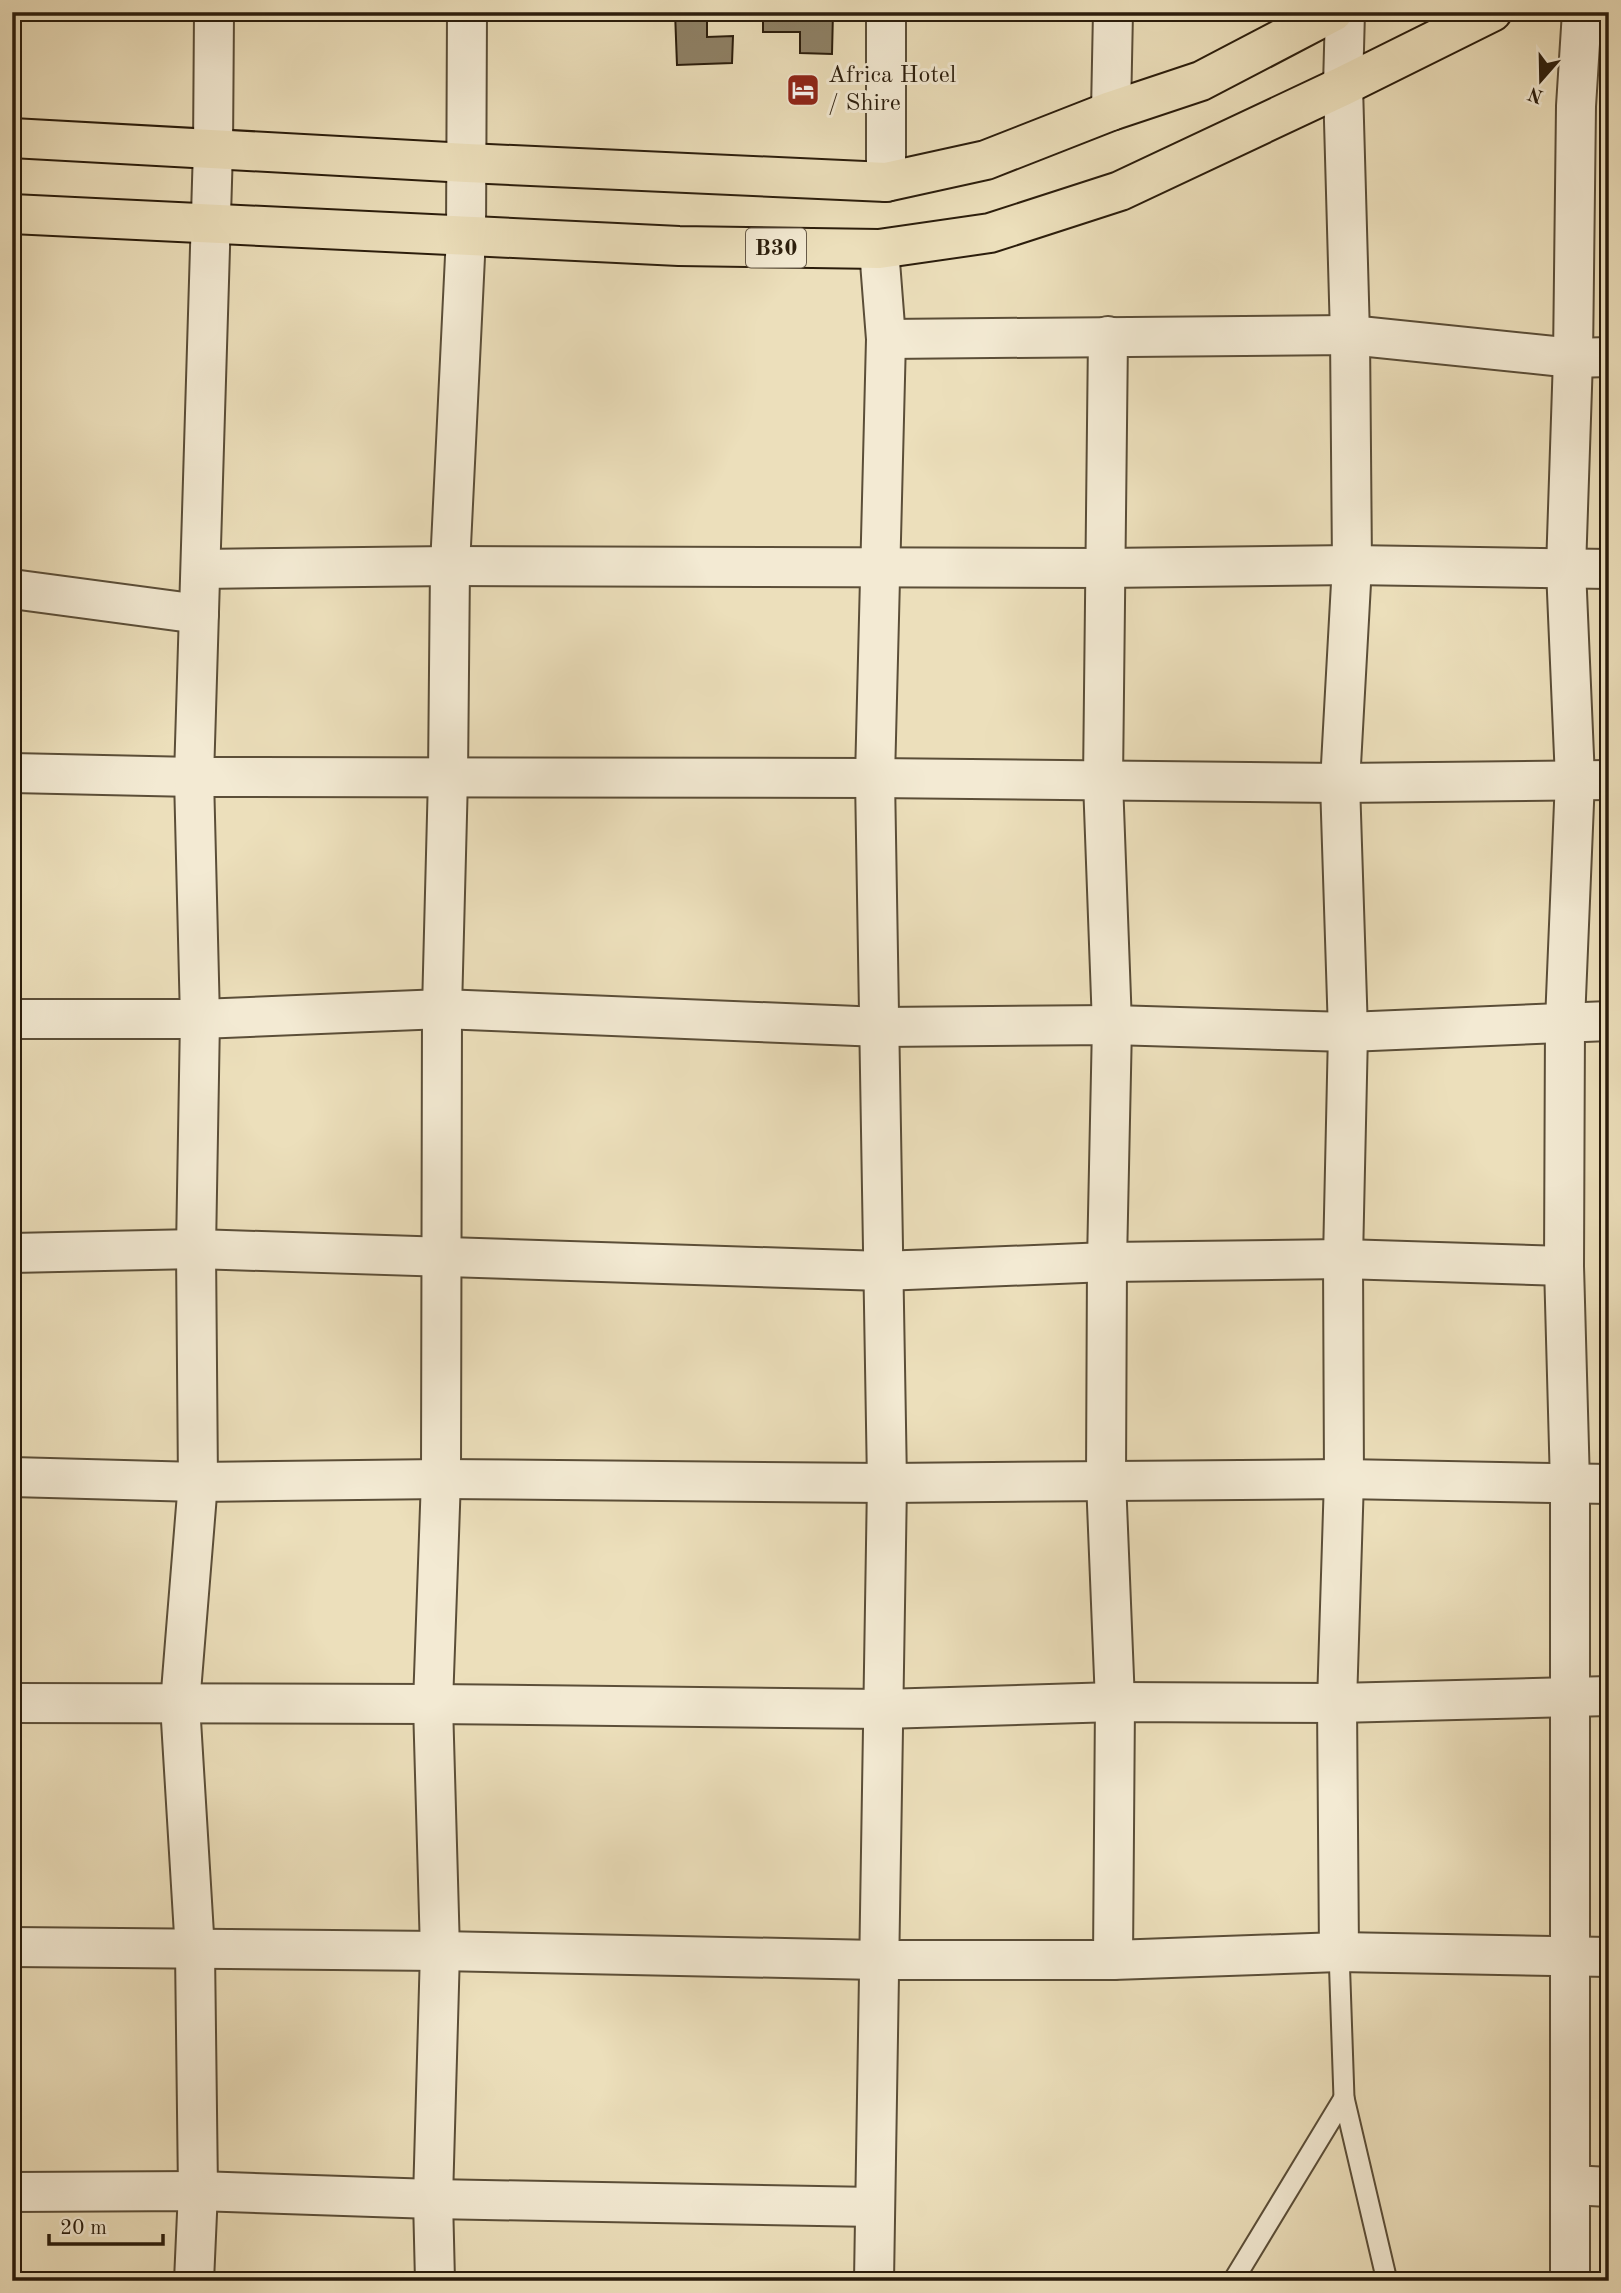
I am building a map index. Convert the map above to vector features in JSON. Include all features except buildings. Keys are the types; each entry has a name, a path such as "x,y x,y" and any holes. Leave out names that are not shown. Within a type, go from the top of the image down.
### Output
{"highway":[{"path":"12,138 886,182 986,159 1111,111 1201,81 1333,12"},
{"name":"B30","path":"12,214 679,246 879,249 990,233 1120,191 1492,12"}],"street":[{"path":"194,2281 198,2191 195,1951 180,1704 198,1482 200,1019 194,778 213,149 214,12"},
{"path":"435,2281 433,2199 440,1951 433,1704 441,1479 442,1009 450,566 466,236 467,12"},
{"path":"886,12 886,182"},
{"path":"1111,111 1113,12"},
{"path":"1339,1952 1337,1703 1344,1479 1343,1259 1348,1032 1340,783 1352,565 1350,335 1343,86 1345,12"},
{"path":"1570,2281 1570,1484 1564,1266 1566,1022 1592,780 1566,569 1591,358 1592,107 1582,12"},
{"path":"874,2281 887,1483 875,778 886,339 879,249"},
{"path":"886,339 1350,335 1591,358"},
{"path":"1108,336 1103,781 1112,1026 1106,1480 1115,1702 1113,1960"},
{"path":"201,569 450,566 881,569 1352,565 1609,569"},
{"path":"12,589 199,614"},
{"path":"12,773 194,778 875,778 1340,783 1592,780"},
{"path":"12,1019 200,1019 442,1009 881,1027 1112,1026 1348,1032 1609,1021"},
{"path":"12,1253 197,1250 883,1271 1107,1262 1343,1259 1564,1266"},
{"path":"12,1477 198,1482 441,1479 887,1483 1344,1479 1609,1484"},
{"path":"12,1703 882,1709 1115,1702 1337,1703 1609,1696"},
{"path":"12,1947 195,1951 440,1951 878,1960 1113,1960 1339,1952 1609,1957"},
{"path":"1571,2185 1609,2188"},
{"path":"12,2192 198,2191 433,2199 875,2207"}],"lane":[{"path":"1339,1952 1344,2098 1387,2281"},
{"path":"1233,2281 1344,2098"}],"place":[{"name":"Africa Hotel / Shire","path":"803,90"}]}
